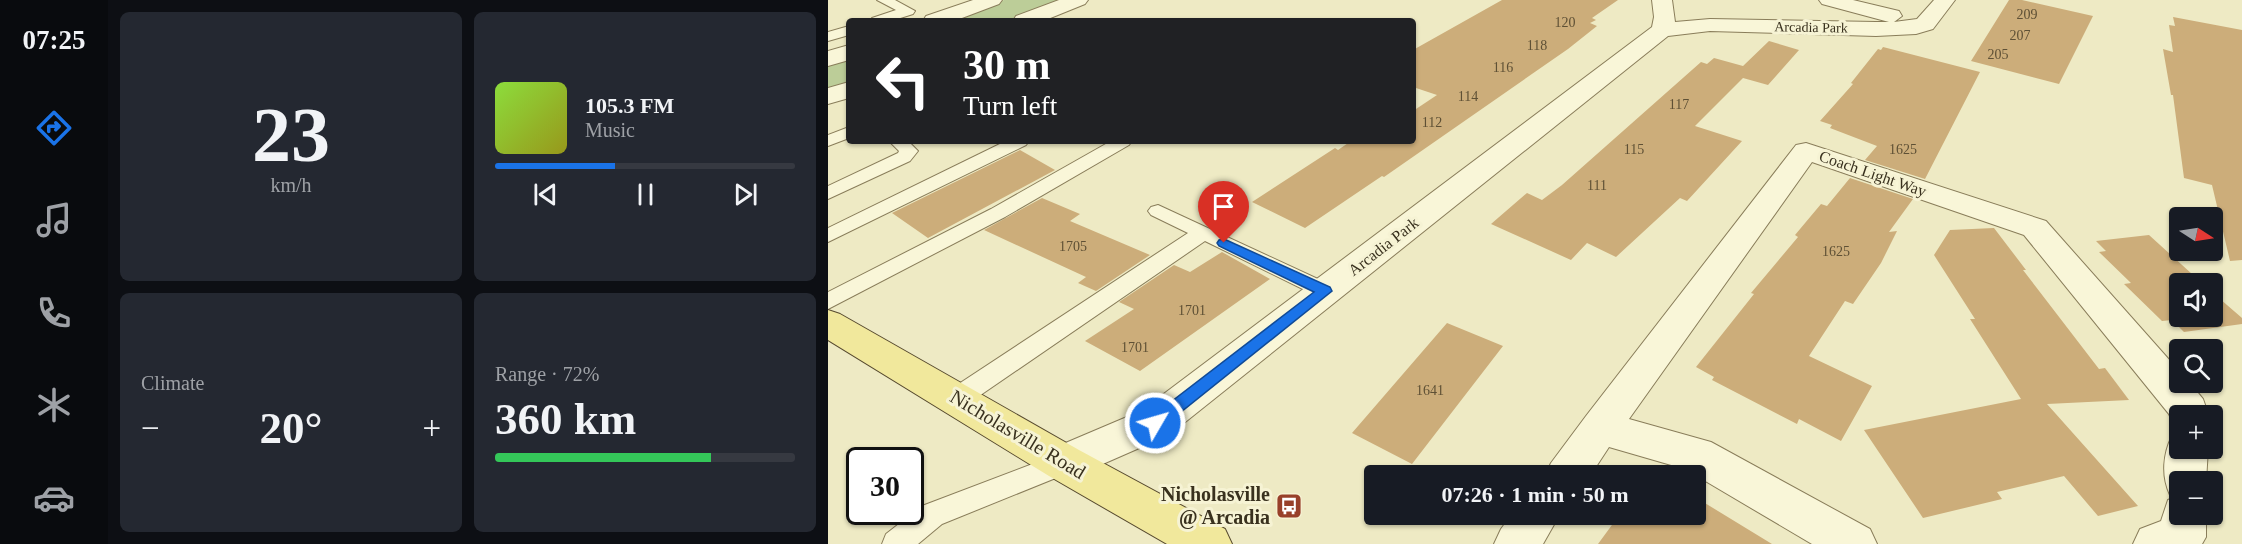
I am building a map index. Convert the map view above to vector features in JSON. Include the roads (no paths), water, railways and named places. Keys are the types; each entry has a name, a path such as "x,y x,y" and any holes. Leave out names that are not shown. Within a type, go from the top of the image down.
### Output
{"main road":[{"name":"Nicholasville Road","path":"828,323 1064,463 1209,544"}],"street":[{"path":"942,18 992,0"},
{"path":"1032,18 1078,0"},
{"name":"Arcadia Park","path":"1829,0 1925,24"},
{"path":"1925,24 1945,0"},
{"name":"Arcadia Park","path":"1064,463 1155,423 1325,291 1662,15 1710,26 1876,29 1916,27 1925,24"},
{"path":"828,59 846,53"},
{"path":"828,97 846,90"},
{"name":"Coach Light Way","path":"1574,465 1806,151 2035,228 2185,405"},
{"path":"1600,428 1696,454 1854,544"},
{"path":"1517,544 1530,525"},
{"path":"2156,544 2183,537 2184,525"}],"lane":[{"path":"884,0 908,11 886,18"},
{"path":"828,37 846,31"},
{"path":"828,141 846,133"},
{"path":"828,193 904,157 909,151 901,144"},
{"path":"828,236 1014,144"},
{"path":"828,301 998,213 1118,144"},
{"path":"1158,211 1325,291"},
{"path":"957,398 1203,233"},
{"path":"896,544 932,515 1064,463"}],"place":[{"name":"Nicholasville @ Arcadia","path":"1289,506"}]}
